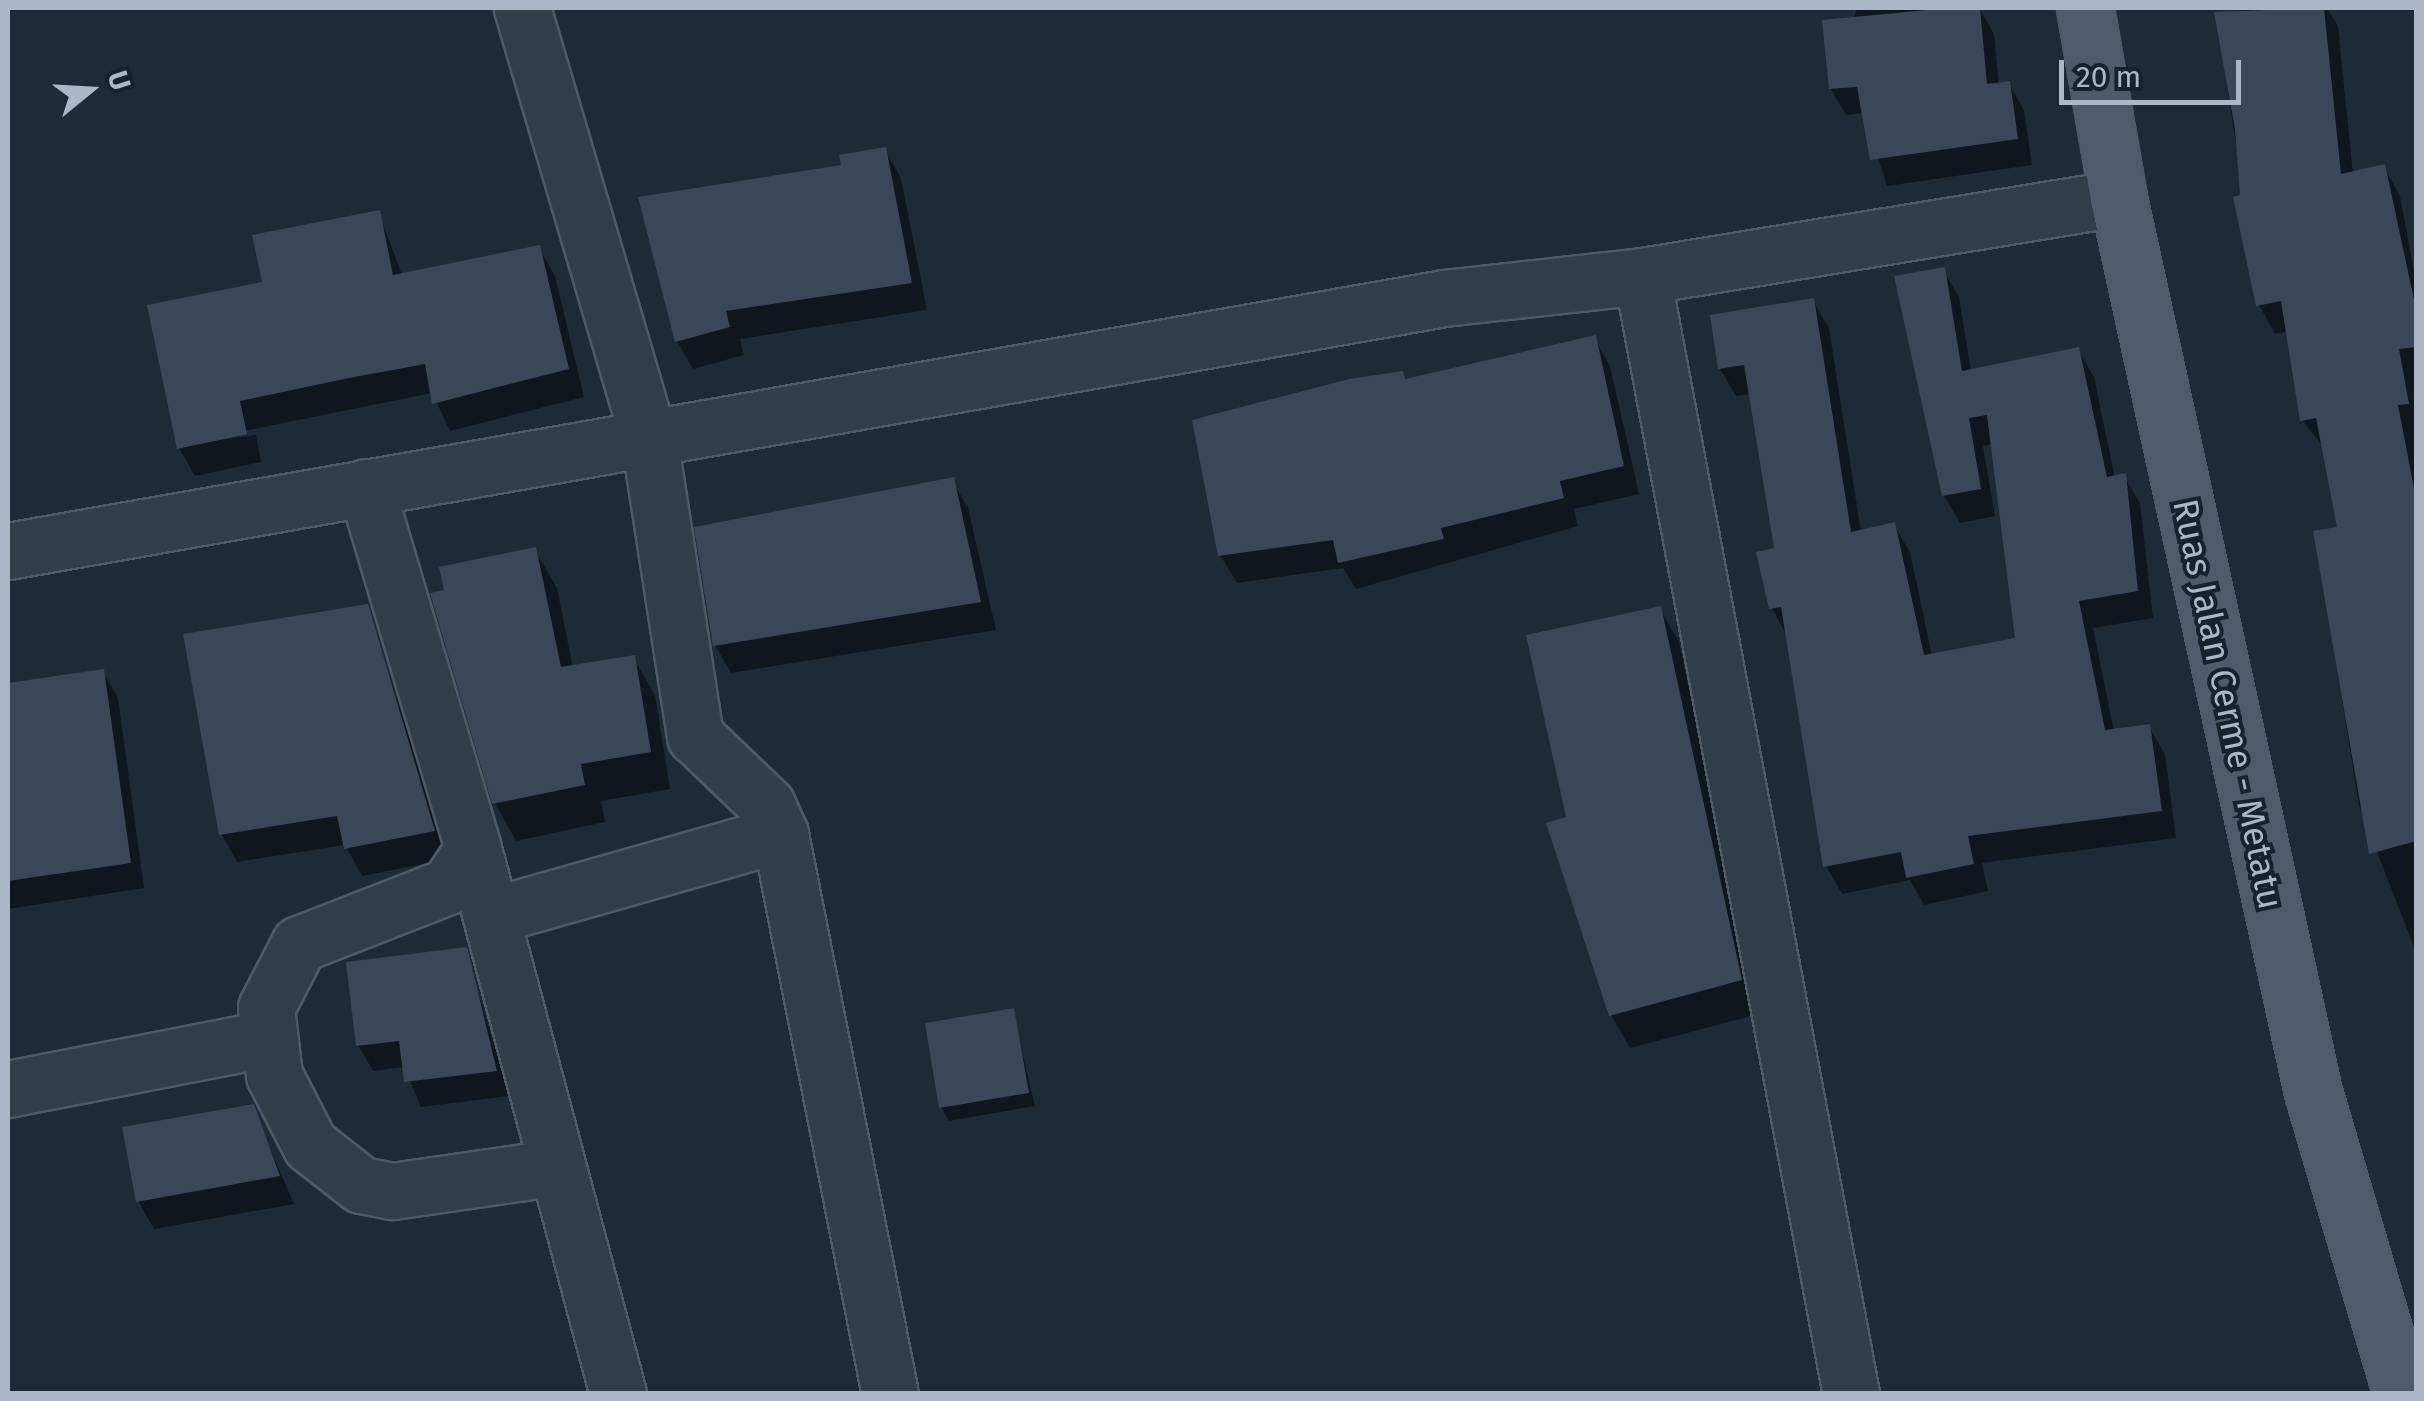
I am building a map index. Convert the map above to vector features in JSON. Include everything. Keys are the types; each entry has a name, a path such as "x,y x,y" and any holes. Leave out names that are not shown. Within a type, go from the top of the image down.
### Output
{"main road":[{"name":"Ruas Jalan Cerme - Metatu","path":"2085,8 2118,198 2313,1092 2402,1394"}],"street":[{"path":"522,8 649,439 695,736 706,756 767,805 780,834 890,1394"},
{"path":"8,550 1444,298 1642,276 2118,198"},
{"path":"1642,276 1850,1394"},
{"path":"366,487 494,915 552,1168 618,1394"},
{"path":"494,915 780,834"},
{"path":"473,849 448,886 299,944 266,1008 266,1038 310,1145 361,1185 392,1191 552,1168"},
{"path":"8,1089 266,1038"}],"building":[{"path":"1980,8 1987,84 2010,81 2018,139 1870,160 1857,87 1829,89 1822,20"},
{"path":"2324,8 2341,174 2385,164 2416,309 2416,347 2399,349 2409,404 2398,405 2416,499 2416,841 2369,854 2313,531 2337,527 2316,418 2300,421 2281,301 2256,306 2233,197 2240,195 2235,129 2214,12"},
{"path":"886,147 912,283 726,311 730,327 675,342 638,197 841,165 839,155"},
{"path":"380,210 393,275 540,245 569,369 432,404 425,364 354,377 240,401 247,434 177,449 147,305 262,282 252,235"},
{"path":"1945,267 1962,371 2079,347 2107,477 2126,473 2138,591 2079,601 2105,730 2150,724 2162,811 1968,836 1974,864 1906,878 1901,852 1823,867 1781,607 1769,609 1756,552 1774,548 1744,365 1718,369 1710,315 1814,298 1851,532 1895,522 1924,655 2015,638 1987,415 1969,418 1981,489 1942,496 1894,276"},
{"path":"1596,335 1624,466 1560,481 1564,498 1441,528 1444,539 1338,563 1333,540 1218,556 1192,420 1349,379 1403,371 1405,379"},
{"path":"954,477 981,602 713,646 694,527"},
{"path":"536,547 561,667 635,655 651,752 581,764 585,785 492,804 430,593 444,590 439,567"},
{"path":"368,604 435,831 344,849 337,816 219,835 183,634"},
{"path":"1661,606 1742,980 1609,1016 1546,823 1566,817 1526,635"},
{"path":"104,669 131,863 8,881 8,683"},
{"path":"467,947 497,1071 404,1082 399,1041 356,1046 346,962"},
{"path":"1014,1008 1029,1093 939,1108 925,1023"},
{"path":"254,1104 280,1176 136,1202 122,1127"}]}
